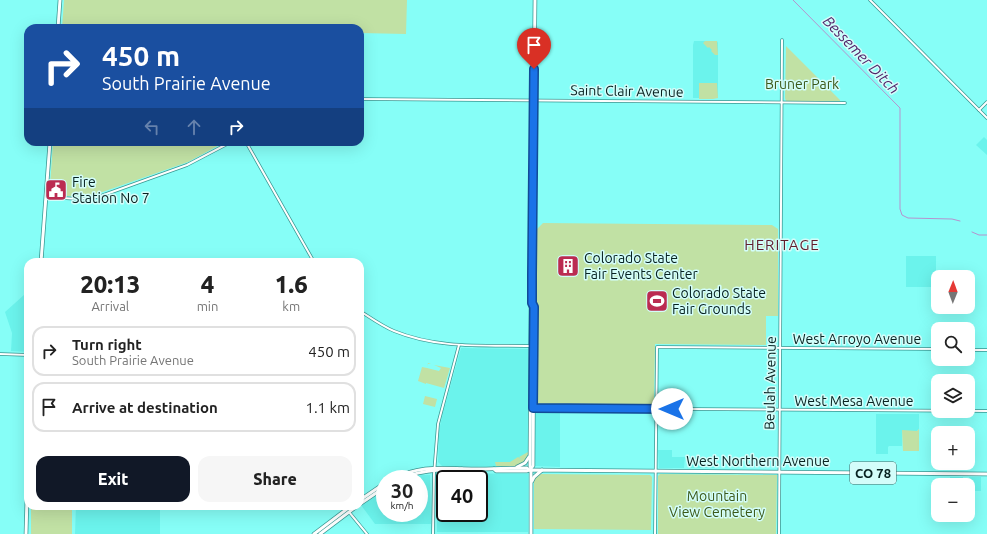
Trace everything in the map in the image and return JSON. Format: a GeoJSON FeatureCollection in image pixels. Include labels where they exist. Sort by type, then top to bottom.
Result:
{"type":"FeatureCollection","features":[{"type":"Feature","properties":{"kind":"main road"},"geometry":{"type":"LineString","coordinates":[[58,24],[60,0]]}},
{"type":"Feature","properties":{"kind":"main road"},"geometry":{"type":"LineString","coordinates":[[531,534],[530,455],[534,307],[532,303],[535,0]]}},
{"type":"Feature","properties":{"kind":"main road"},"geometry":{"type":"LineString","coordinates":[[41,258],[50,146]]}},
{"type":"Feature","properties":{"kind":"main road"},"geometry":{"type":"LineString","coordinates":[[530,469],[533,466],[531,408]]}},
{"type":"Feature","properties":{"kind":"main road"},"geometry":{"type":"LineString","coordinates":[[515,468],[525,463],[530,455]]}},
{"type":"Feature","properties":{"kind":"main road","name":"West Northern Avenue"},"geometry":{"type":"LineString","coordinates":[[414,470],[456,468],[528,468],[542,470],[656,472],[987,474]]}},
{"type":"Feature","properties":{"kind":"main road","name":"West Northern Avenue"},"geometry":{"type":"LineString","coordinates":[[428,470],[435,469]]}},
{"type":"Feature","properties":{"kind":"main road","name":"West Northern Avenue"},"geometry":{"type":"LineString","coordinates":[[494,469],[496,471],[527,471],[530,469]]}},
{"type":"Feature","properties":{"kind":"main road"},"geometry":{"type":"LineString","coordinates":[[531,482],[542,470]]}},
{"type":"Feature","properties":{"kind":"main road"},"geometry":{"type":"LineString","coordinates":[[364,497],[376,489]]}},
{"type":"Feature","properties":{"kind":"main road"},"geometry":{"type":"LineString","coordinates":[[364,501],[376,493]]}},
{"type":"Feature","properties":{"kind":"main road"},"geometry":{"type":"LineString","coordinates":[[26,534],[27,510]]}},
{"type":"Feature","properties":{"kind":"main road"},"geometry":{"type":"LineString","coordinates":[[314,534],[348,510]]}},
{"type":"Feature","properties":{"kind":"main road"},"geometry":{"type":"LineString","coordinates":[[320,534],[348,510]]}},
{"type":"Feature","properties":{"kind":"street"},"geometry":{"type":"LineString","coordinates":[[870,0],[987,118]]}},
{"type":"Feature","properties":{"kind":"street","name":"Beulah Avenue"},"geometry":{"type":"LineString","coordinates":[[779,534],[782,40]]}},
{"type":"Feature","properties":{"kind":"street","name":"Saint Clair Avenue"},"geometry":{"type":"LineString","coordinates":[[364,99],[845,103]]}},
{"type":"Feature","properties":{"kind":"street"},"geometry":{"type":"LineString","coordinates":[[979,110],[987,102]]}},
{"type":"Feature","properties":{"kind":"street"},"geometry":{"type":"LineString","coordinates":[[46,197],[79,199],[98,197],[187,165],[223,146]]}},
{"type":"Feature","properties":{"kind":"street"},"geometry":{"type":"LineString","coordinates":[[248,146],[312,258]]}},
{"type":"Feature","properties":{"kind":"street"},"geometry":{"type":"LineString","coordinates":[[364,314],[393,331],[434,343],[459,345],[532,346]]}},
{"type":"Feature","properties":{"kind":"street"},"geometry":{"type":"LineString","coordinates":[[433,534],[435,469],[439,418],[459,345]]}},
{"type":"Feature","properties":{"kind":"street","name":"West Arroyo Avenue"},"geometry":{"type":"LineString","coordinates":[[656,409],[656,347],[931,349]]}},
{"type":"Feature","properties":{"kind":"street"},"geometry":{"type":"LineString","coordinates":[[975,350],[987,350]]}},
{"type":"Feature","properties":{"kind":"street"},"geometry":{"type":"LineString","coordinates":[[0,354],[24,356]]}},
{"type":"Feature","properties":{"kind":"street","name":"West Mesa Avenue"},"geometry":{"type":"LineString","coordinates":[[531,408],[987,411]]}},
{"type":"Feature","properties":{"kind":"street"},"geometry":{"type":"LineString","coordinates":[[654,534],[656,409]]}},
{"type":"Feature","properties":{"kind":"street"},"geometry":{"type":"LineString","coordinates":[[348,510],[367,534]]}},
{"type":"Feature","properties":{"kind":"shaded area"},"geometry":{"type":"Polygon","coordinates":[[[694,41],[717,41],[718,43],[718,98],[693,98],[694,41]]]}},
{"type":"Feature","properties":{"kind":"shaded area"},"geometry":{"type":"Polygon","coordinates":[[[984,137],[987,140],[987,155],[976,145],[984,137]]]}},
{"type":"Feature","properties":{"kind":"shaded area"},"geometry":{"type":"Polygon","coordinates":[[[906,256],[936,256],[936,270],[931,270],[931,287],[906,287],[906,256]]]}},
{"type":"Feature","properties":{"kind":"shaded area"},"geometry":{"type":"Polygon","coordinates":[[[24,295],[24,352],[11,351],[12,333],[5,312],[24,295]]]}},
{"type":"Feature","properties":{"kind":"shaded area"},"geometry":{"type":"Polygon","coordinates":[[[461,348],[528,349],[528,452],[524,463],[513,467],[442,466],[438,462],[439,431],[442,416],[461,348]]]}},
{"type":"Feature","properties":{"kind":"shaded area"},"geometry":{"type":"Polygon","coordinates":[[[536,411],[560,412],[560,467],[535,466],[536,411]]]}},
{"type":"Feature","properties":{"kind":"shaded area"},"geometry":{"type":"Polygon","coordinates":[[[876,414],[919,414],[919,429],[917,431],[902,431],[902,446],[889,446],[888,454],[876,454],[876,414]]]}},
{"type":"Feature","properties":{"kind":"shaded area"},"geometry":{"type":"Polygon","coordinates":[[[658,450],[672,450],[672,457],[685,457],[684,468],[659,468],[658,450]]]}},
{"type":"Feature","properties":{"kind":"shaded area"},"geometry":{"type":"Polygon","coordinates":[[[689,457],[716,458],[715,468],[690,468],[689,457]]]}},
{"type":"Feature","properties":{"kind":"shaded area"},"geometry":{"type":"Polygon","coordinates":[[[488,474],[528,474],[528,532],[437,532],[437,522],[488,522],[488,474]]]}},
{"type":"Feature","properties":{"kind":"shaded area"},"geometry":{"type":"Polygon","coordinates":[[[428,475],[430,475],[431,524],[375,524],[364,509],[364,503],[376,495],[376,522],[428,522],[428,475]]]}},
{"type":"Feature","properties":{"kind":"shaded area"},"geometry":{"type":"Polygon","coordinates":[[[950,477],[963,477],[963,478],[950,477]]]}},
{"type":"Feature","properties":{"kind":"shaded area"},"geometry":{"type":"Polygon","coordinates":[[[981,477],[981,491],[975,491],[975,478],[969,478],[981,477]]]}},
{"type":"Feature","properties":{"kind":"shaded area"},"geometry":{"type":"Polygon","coordinates":[[[76,510],[160,510],[160,534],[75,534],[76,510]]]}},
{"type":"Feature","properties":{"kind":"green space"},"geometry":{"type":"Polygon","coordinates":[[[64,0],[407,0],[406,34],[364,33],[364,24],[62,24],[64,0]]]}},
{"type":"Feature","properties":{"kind":"green space"},"geometry":{"type":"Polygon","coordinates":[[[705,41],[717,41],[718,55],[715,55],[709,47],[708,48],[703,43],[705,41]]]}},
{"type":"Feature","properties":{"kind":"green space","name":"Bruner Park"},"geometry":{"type":"Polygon","coordinates":[[[786,46],[840,100],[840,101],[786,101],[786,46]]]}},
{"type":"Feature","properties":{"kind":"green space"},"geometry":{"type":"Polygon","coordinates":[[[699,83],[717,83],[718,98],[699,99],[699,83]]]}},
{"type":"Feature","properties":{"kind":"green space"},"geometry":{"type":"Polygon","coordinates":[[[53,146],[218,146],[188,162],[91,196],[66,196],[66,186],[60,185],[60,188],[50,186],[53,146]]]}},
{"type":"Feature","properties":{"kind":"green space","name":"Colorado State Fair Grounds"},"geometry":{"type":"Polygon","coordinates":[[[543,223],[772,225],[778,229],[778,316],[766,316],[766,345],[655,344],[653,407],[557,406],[535,404],[536,230],[543,223]]]}},
{"type":"Feature","properties":{"kind":"green space"},"geometry":{"type":"Polygon","coordinates":[[[434,365],[450,368],[444,388],[418,381],[422,367],[439,371],[441,368],[434,365]]]}},
{"type":"Feature","properties":{"kind":"green space"},"geometry":{"type":"Polygon","coordinates":[[[425,396],[437,399],[435,407],[423,404],[425,396]]]}},
{"type":"Feature","properties":{"kind":"green space"},"geometry":{"type":"Polygon","coordinates":[[[919,429],[919,451],[903,451],[902,430],[917,431],[919,429]]]}},
{"type":"Feature","properties":{"kind":"green space"},"geometry":{"type":"Polygon","coordinates":[[[528,452],[524,462],[515,467],[496,466],[495,462],[510,462],[518,457],[522,460],[519,457],[528,452]]]}},
{"type":"Feature","properties":{"kind":"green space","name":"Mountain View Cemetery"},"geometry":{"type":"Polygon","coordinates":[[[541,474],[650,475],[652,477],[651,530],[534,529],[534,481],[535,478],[541,474]]]}},
{"type":"Feature","properties":{"kind":"green space","name":"Mountain View Cemetery"},"geometry":{"type":"Polygon","coordinates":[[[660,474],[777,475],[776,534],[658,534],[658,476],[660,474]]]}},
{"type":"Feature","properties":{"kind":"green space"},"geometry":{"type":"Polygon","coordinates":[[[31,510],[72,510],[72,534],[31,534],[31,510]]]}},
{"type":"Feature","properties":{"kind":"waterway","name":"Bessemer Ditch"},"geometry":{"type":"LineString","coordinates":[[793,0],[900,108],[900,209],[902,215],[908,218],[952,219],[960,221]]}},
{"type":"Feature","properties":{"kind":"waterway","name":"Bessemer Ditch"},"geometry":{"type":"LineString","coordinates":[[972,232],[979,235],[987,235]]}},
{"type":"Feature","properties":{"kind":"place","name":"Fire Station No 7"},"geometry":{"type":"Point","coordinates":[56,190]}},
{"type":"Feature","properties":{"kind":"place","name":"Colorado State Fair Events Center"},"geometry":{"type":"Point","coordinates":[568,266]}},
{"type":"Feature","properties":{"kind":"place","name":"Colorado State Fair Grounds"},"geometry":{"type":"Point","coordinates":[657,301]}},
{"type":"Feature","properties":{"kind":"district","name":"HERITAGE"},"geometry":{"type":"Point","coordinates":[782,245]}},
{"type":"Feature","properties":{"kind":"route"},"geometry":{"type":"LineString","coordinates":[[534,69],[532,275],[532,303],[534,307],[533,408],[672,409]]}}]}
